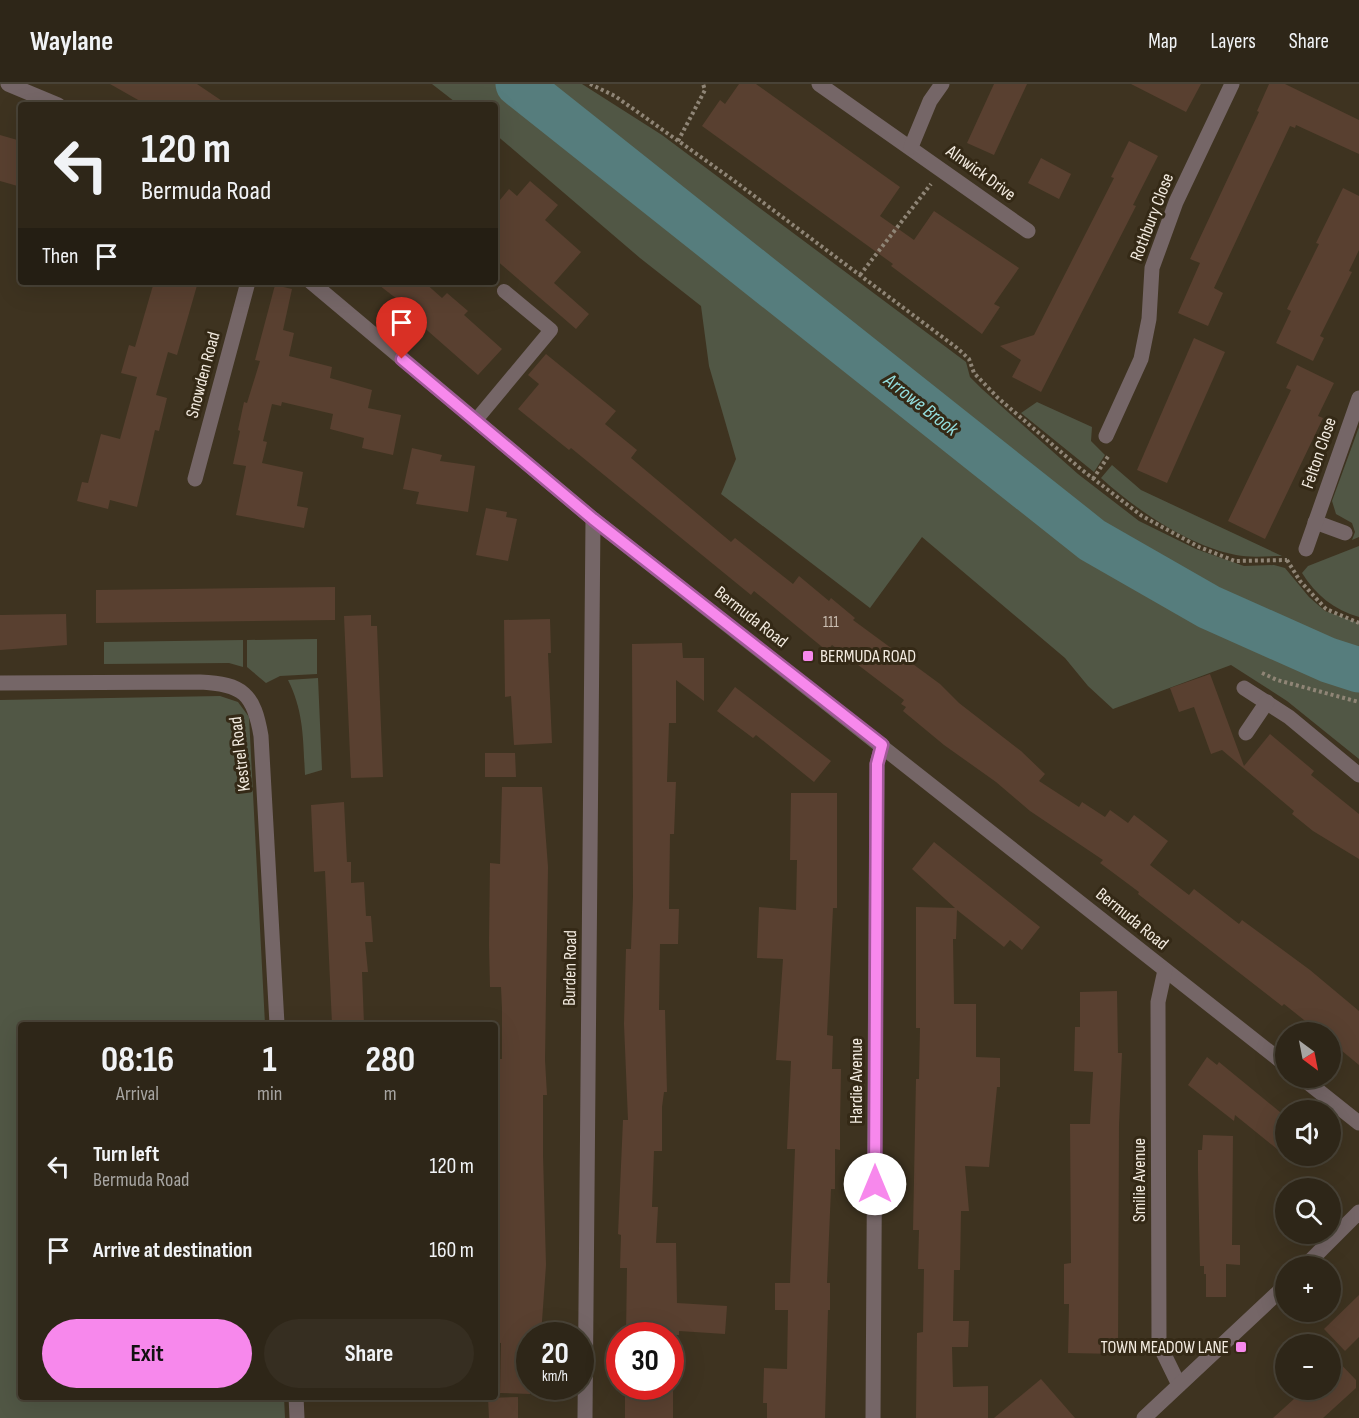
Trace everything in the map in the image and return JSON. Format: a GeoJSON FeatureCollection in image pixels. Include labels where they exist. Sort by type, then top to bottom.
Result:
{"type":"FeatureCollection","features":[{"type":"Feature","properties":{"kind":"street"},"geometry":{"type":"LineString","coordinates":[[8,84],[51,102]]}},
{"type":"Feature","properties":{"kind":"street","name":"Alnwick Drive"},"geometry":{"type":"LineString","coordinates":[[819,84],[943,169],[1028,231]]}},
{"type":"Feature","properties":{"kind":"street"},"geometry":{"type":"LineString","coordinates":[[911,147],[930,101],[942,84]]}},
{"type":"Feature","properties":{"kind":"street","name":"Rothbury Close"},"geometry":{"type":"LineString","coordinates":[[1106,436],[1141,359],[1149,319],[1152,268],[1176,202],[1232,84]]}},
{"type":"Feature","properties":{"kind":"street","name":"Snowden Road"},"geometry":{"type":"LineString","coordinates":[[195,478],[247,285]]}},
{"type":"Feature","properties":{"kind":"street","name":"Bermuda Road"},"geometry":{"type":"LineString","coordinates":[[315,285],[593,519],[1275,1056]]}},
{"type":"Feature","properties":{"kind":"street","name":"Felton Close"},"geometry":{"type":"LineString","coordinates":[[1300,555],[1315,522],[1359,398]]}},
{"type":"Feature","properties":{"kind":"street","name":"Burden Road"},"geometry":{"type":"LineString","coordinates":[[585,1418],[593,519]]}},
{"type":"Feature","properties":{"kind":"street"},"geometry":{"type":"LineString","coordinates":[[1315,522],[1345,533]]}},
{"type":"Feature","properties":{"kind":"street","name":"Kestrel Road"},"geometry":{"type":"LineString","coordinates":[[0,683],[200,681],[227,683],[246,694],[257,710],[261,736],[277,1022]]}},
{"type":"Feature","properties":{"kind":"street"},"geometry":{"type":"LineString","coordinates":[[1244,688],[1267,702],[1359,775]]}},
{"type":"Feature","properties":{"kind":"street"},"geometry":{"type":"LineString","coordinates":[[1246,733],[1267,702]]}},
{"type":"Feature","properties":{"kind":"street","name":"Hardie Avenue"},"geometry":{"type":"LineString","coordinates":[[873,1418],[877,764],[882,745]]}},
{"type":"Feature","properties":{"kind":"street","name":"Smilie Avenue"},"geometry":{"type":"LineString","coordinates":[[1165,970],[1158,1002],[1159,1344],[1179,1385]]}},
{"type":"Feature","properties":{"kind":"street"},"geometry":{"type":"LineString","coordinates":[[1315,1088],[1359,1123]]}},
{"type":"Feature","properties":{"kind":"street"},"geometry":{"type":"LineString","coordinates":[[1315,1256],[1359,1212]]}},
{"type":"Feature","properties":{"kind":"street"},"geometry":{"type":"LineString","coordinates":[[1144,1418],[1275,1295]]}},
{"type":"Feature","properties":{"kind":"street"},"geometry":{"type":"LineString","coordinates":[[296,1400],[297,1418]]}},
{"type":"Feature","properties":{"kind":"lane"},"geometry":{"type":"LineString","coordinates":[[476,420],[551,330],[504,291]]}},
{"type":"Feature","properties":{"kind":"path"},"geometry":{"type":"LineString","coordinates":[[590,84],[615,96],[678,141],[957,348],[969,359],[975,373],[998,398],[1093,479],[1142,516],[1199,547],[1235,561],[1287,560],[1300,555]]}},
{"type":"Feature","properties":{"kind":"path"},"geometry":{"type":"LineString","coordinates":[[678,141],[705,90],[703,84]]}},
{"type":"Feature","properties":{"kind":"path"},"geometry":{"type":"LineString","coordinates":[[860,275],[943,169]]}},
{"type":"Feature","properties":{"kind":"path"},"geometry":{"type":"LineString","coordinates":[[1093,479],[1110,457],[1106,436]]}},
{"type":"Feature","properties":{"kind":"path"},"geometry":{"type":"LineString","coordinates":[[1287,560],[1300,581],[1326,609],[1359,623]]}},
{"type":"Feature","properties":{"kind":"path"},"geometry":{"type":"LineString","coordinates":[[1244,688],[1250,668],[1277,680],[1359,702]]}},
{"type":"Feature","properties":{"kind":"green space"},"geometry":{"type":"Polygon","coordinates":[[[432,84],[582,84],[662,135],[966,362],[970,377],[982,389],[1078,474],[1139,521],[1196,549],[1244,566],[1274,565],[1285,568],[1309,597],[1325,611],[1359,623],[1359,759],[1287,701],[1231,665],[1113,709],[1088,686],[1065,658],[922,537],[870,608],[721,494],[736,459],[709,366],[701,306],[640,258],[498,137],[498,102],[455,102],[432,84]]]}},
{"type":"Feature","properties":{"kind":"green space"},"geometry":{"type":"Polygon","coordinates":[[[1037,402],[1092,427],[1091,441],[1105,455],[1094,472],[1021,413],[1037,402]]]}},
{"type":"Feature","properties":{"kind":"green space"},"geometry":{"type":"Polygon","coordinates":[[[1359,427],[1359,537],[1352,540],[1355,532],[1352,523],[1336,514],[1332,501],[1359,427]]]}},
{"type":"Feature","properties":{"kind":"green space"},"geometry":{"type":"Polygon","coordinates":[[[1112,465],[1141,490],[1282,556],[1236,555],[1182,535],[1131,503],[1101,478],[1112,465]]]}},
{"type":"Feature","properties":{"kind":"green space"},"geometry":{"type":"Polygon","coordinates":[[[1359,546],[1359,617],[1326,601],[1302,573],[1308,566],[1359,546]]]}},
{"type":"Feature","properties":{"kind":"green space"},"geometry":{"type":"Polygon","coordinates":[[[317,639],[317,674],[280,676],[266,683],[247,667],[247,640],[317,639]]]}},
{"type":"Feature","properties":{"kind":"green space"},"geometry":{"type":"Polygon","coordinates":[[[243,640],[243,667],[229,663],[104,664],[104,642],[243,640]]]}},
{"type":"Feature","properties":{"kind":"green space"},"geometry":{"type":"Polygon","coordinates":[[[318,678],[322,770],[305,775],[300,715],[288,680],[318,678]]]}},
{"type":"Feature","properties":{"kind":"green space"},"geometry":{"type":"Polygon","coordinates":[[[220,696],[238,702],[249,717],[265,1022],[18,1022],[18,1400],[284,1400],[285,1418],[0,1418],[0,700],[220,696]]]}},
{"type":"Feature","properties":{"kind":"building"},"geometry":{"type":"Polygon","coordinates":[[[110,84],[197,84],[224,102],[142,102],[110,84]]]}},
{"type":"Feature","properties":{"kind":"building"},"geometry":{"type":"Polygon","coordinates":[[[739,84],[756,84],[900,187],[880,216],[914,240],[934,211],[1019,268],[994,304],[1000,307],[982,334],[891,266],[893,264],[702,126],[720,100],[725,104],[739,84]]]}},
{"type":"Feature","properties":{"kind":"building"},"geometry":{"type":"Polygon","coordinates":[[[994,84],[1027,84],[994,155],[967,143],[994,84]]]}},
{"type":"Feature","properties":{"kind":"building"},"geometry":{"type":"Polygon","coordinates":[[[1131,84],[1201,84],[1186,112],[1131,84]]]}},
{"type":"Feature","properties":{"kind":"building"},"geometry":{"type":"Polygon","coordinates":[[[1269,84],[1285,84],[1359,120],[1359,154],[1296,125],[1295,128],[1290,126],[1214,288],[1223,293],[1208,326],[1178,313],[1200,263],[1190,259],[1259,112],[1257,111],[1269,84]]]}},
{"type":"Feature","properties":{"kind":"building"},"geometry":{"type":"Polygon","coordinates":[[[0,135],[18,140],[18,186],[0,181],[0,135]]]}},
{"type":"Feature","properties":{"kind":"building"},"geometry":{"type":"Polygon","coordinates":[[[1129,141],[1158,156],[1133,205],[1136,206],[1041,392],[1012,377],[1021,360],[1000,346],[1034,335],[1114,178],[1111,177],[1129,141]]]}},
{"type":"Feature","properties":{"kind":"building"},"geometry":{"type":"Polygon","coordinates":[[[1041,158],[1071,174],[1059,199],[1028,183],[1041,158]]]}},
{"type":"Feature","properties":{"kind":"building"},"geometry":{"type":"Polygon","coordinates":[[[530,181],[558,205],[545,220],[581,252],[554,283],[589,314],[576,329],[498,262],[498,202],[509,189],[517,196],[530,181]]]}},
{"type":"Feature","properties":{"kind":"building"},"geometry":{"type":"Polygon","coordinates":[[[1343,188],[1359,196],[1359,250],[1349,271],[1352,272],[1320,336],[1324,338],[1313,361],[1276,343],[1291,311],[1287,309],[1343,188]]]}},
{"type":"Feature","properties":{"kind":"building"},"geometry":{"type":"Polygon","coordinates":[[[153,285],[197,285],[177,355],[168,352],[156,395],[167,398],[159,431],[155,430],[137,507],[110,500],[108,509],[77,501],[82,482],[88,483],[101,434],[120,439],[137,377],[121,373],[129,345],[135,347],[153,285]]]}},
{"type":"Feature","properties":{"kind":"building"},"geometry":{"type":"Polygon","coordinates":[[[275,285],[292,289],[283,330],[294,333],[289,356],[332,367],[330,378],[372,390],[368,408],[401,415],[393,455],[362,448],[364,438],[330,429],[333,414],[282,402],[281,406],[272,404],[263,441],[267,442],[262,463],[303,472],[297,506],[308,508],[304,528],[236,515],[246,466],[233,464],[240,431],[238,430],[244,402],[247,403],[260,361],[255,360],[275,285]]]}},
{"type":"Feature","properties":{"kind":"building"},"geometry":{"type":"Polygon","coordinates":[[[379,285],[427,285],[442,298],[447,293],[468,311],[464,315],[502,349],[478,375],[412,317],[415,313],[379,285]]]}},
{"type":"Feature","properties":{"kind":"building"},"geometry":{"type":"Polygon","coordinates":[[[1194,338],[1225,352],[1167,483],[1137,470],[1194,338]]]}},
{"type":"Feature","properties":{"kind":"building"},"geometry":{"type":"Polygon","coordinates":[[[546,354],[616,411],[605,424],[637,450],[631,458],[731,542],[735,538],[793,584],[799,576],[829,601],[831,598],[855,618],[853,620],[940,684],[959,703],[1021,751],[1045,774],[1039,781],[1079,807],[1082,802],[1105,817],[1110,810],[1128,823],[1134,815],[1168,841],[1150,865],[1189,895],[1194,889],[1239,924],[1242,920],[1310,970],[1359,1011],[1359,1065],[1341,1050],[1341,1022],[1306,1022],[1284,1004],[1282,1006],[1100,863],[1103,860],[1030,811],[996,782],[944,745],[903,711],[906,707],[901,704],[904,700],[832,645],[827,651],[754,591],[751,595],[571,448],[569,450],[518,409],[539,384],[528,375],[546,354]]]}},
{"type":"Feature","properties":{"kind":"building"},"geometry":{"type":"Polygon","coordinates":[[[1297,365],[1334,383],[1318,416],[1323,418],[1265,539],[1228,521],[1291,390],[1286,388],[1297,365]]]}},
{"type":"Feature","properties":{"kind":"building"},"geometry":{"type":"Polygon","coordinates":[[[412,448],[442,455],[440,461],[475,466],[468,512],[416,504],[419,492],[403,489],[412,448]]]}},
{"type":"Feature","properties":{"kind":"building"},"geometry":{"type":"Polygon","coordinates":[[[486,508],[507,512],[506,517],[517,519],[508,561],[476,555],[486,508]]]}},
{"type":"Feature","properties":{"kind":"building"},"geometry":{"type":"Polygon","coordinates":[[[335,587],[335,620],[96,623],[96,590],[335,587]]]}},
{"type":"Feature","properties":{"kind":"building"},"geometry":{"type":"Polygon","coordinates":[[[66,614],[67,645],[0,650],[0,615],[66,614]]]}},
{"type":"Feature","properties":{"kind":"building"},"geometry":{"type":"Polygon","coordinates":[[[371,615],[371,626],[377,626],[383,777],[351,778],[344,616],[371,615]]]}},
{"type":"Feature","properties":{"kind":"building"},"geometry":{"type":"Polygon","coordinates":[[[550,619],[551,653],[548,653],[552,743],[514,745],[511,696],[505,697],[504,620],[550,619]]]}},
{"type":"Feature","properties":{"kind":"building"},"geometry":{"type":"Polygon","coordinates":[[[682,643],[683,658],[704,658],[704,701],[676,680],[676,723],[669,723],[667,782],[676,782],[674,834],[670,834],[669,909],[679,909],[678,944],[660,944],[659,1010],[665,1010],[667,1092],[664,1092],[662,1107],[662,1151],[654,1151],[652,1207],[658,1207],[656,1243],[676,1243],[677,1303],[727,1306],[725,1334],[684,1331],[684,1322],[626,1322],[627,1268],[620,1268],[621,1235],[618,1234],[623,1120],[628,1120],[624,1024],[626,949],[631,949],[633,897],[632,644],[682,643]]]}},
{"type":"Feature","properties":{"kind":"building"},"geometry":{"type":"Polygon","coordinates":[[[1210,674],[1244,766],[1270,734],[1314,771],[1311,775],[1359,814],[1359,859],[1313,831],[1292,814],[1294,811],[1222,750],[1211,754],[1194,707],[1179,712],[1170,688],[1210,674]]]}},
{"type":"Feature","properties":{"kind":"building"},"geometry":{"type":"Polygon","coordinates":[[[735,687],[831,761],[814,782],[756,735],[753,738],[717,711],[735,687]]]}},
{"type":"Feature","properties":{"kind":"building"},"geometry":{"type":"Polygon","coordinates":[[[485,753],[515,753],[516,777],[485,777],[485,753]]]}},
{"type":"Feature","properties":{"kind":"building"},"geometry":{"type":"Polygon","coordinates":[[[502,787],[542,787],[548,867],[545,1060],[547,1095],[543,1095],[546,1265],[542,1322],[516,1322],[516,1394],[500,1393],[498,1059],[502,1059],[502,1009],[501,987],[490,987],[490,863],[500,864],[502,787]]]}},
{"type":"Feature","properties":{"kind":"building"},"geometry":{"type":"Polygon","coordinates":[[[791,793],[837,793],[837,908],[833,908],[827,1035],[833,1036],[832,1069],[841,1069],[840,1150],[835,1149],[835,1189],[831,1189],[827,1283],[830,1283],[830,1310],[828,1310],[825,1418],[767,1418],[767,1403],[763,1403],[764,1368],[787,1369],[788,1310],[775,1310],[775,1283],[790,1283],[795,1149],[787,1149],[791,1061],[776,1060],[783,959],[757,958],[759,907],[796,910],[797,860],[790,860],[791,793]]]}},
{"type":"Feature","properties":{"kind":"building"},"geometry":{"type":"Polygon","coordinates":[[[344,802],[347,862],[351,862],[351,883],[364,882],[366,916],[371,916],[373,942],[365,942],[368,972],[362,972],[364,1022],[332,1022],[325,871],[314,872],[311,805],[344,802]]]}},
{"type":"Feature","properties":{"kind":"building"},"geometry":{"type":"Polygon","coordinates":[[[934,842],[1040,927],[1022,950],[1010,940],[1004,947],[957,910],[956,939],[953,939],[954,1004],[976,1004],[976,1057],[1000,1058],[1000,1087],[997,1087],[989,1167],[965,1166],[969,1211],[961,1211],[960,1270],[954,1270],[953,1321],[969,1321],[968,1347],[952,1347],[953,1387],[988,1386],[988,1418],[916,1418],[917,1333],[923,1332],[924,1269],[918,1269],[919,1230],[913,1230],[916,1079],[919,1079],[920,1028],[916,1028],[916,907],[955,908],[912,869],[934,842]]]}},
{"type":"Feature","properties":{"kind":"building"},"geometry":{"type":"Polygon","coordinates":[[[1117,991],[1118,1053],[1122,1053],[1119,1125],[1118,1354],[1068,1353],[1069,1304],[1064,1304],[1064,1264],[1071,1263],[1070,1124],[1090,1124],[1093,1072],[1074,1071],[1075,1027],[1080,1027],[1080,992],[1117,991]]]}},
{"type":"Feature","properties":{"kind":"building"},"geometry":{"type":"Polygon","coordinates":[[[1207,1057],[1217,1065],[1219,1062],[1275,1108],[1275,1147],[1235,1115],[1234,1121],[1188,1085],[1207,1057]]]}},
{"type":"Feature","properties":{"kind":"building"},"geometry":{"type":"Polygon","coordinates":[[[1203,1135],[1233,1136],[1232,1245],[1240,1245],[1240,1265],[1226,1264],[1226,1297],[1206,1297],[1206,1274],[1204,1274],[1204,1266],[1200,1266],[1198,1150],[1202,1150],[1203,1135]]]}},
{"type":"Feature","properties":{"kind":"building"},"geometry":{"type":"Polygon","coordinates":[[[1359,1295],[1359,1337],[1345,1351],[1341,1347],[1341,1334],[1329,1334],[1324,1329],[1331,1322],[1341,1322],[1341,1312],[1359,1295]]]}},
{"type":"Feature","properties":{"kind":"building"},"geometry":{"type":"Polygon","coordinates":[[[1341,1364],[1356,1380],[1356,1388],[1323,1418],[1273,1418],[1293,1400],[1341,1400],[1341,1364]]]}},
{"type":"Feature","properties":{"kind":"building"},"geometry":{"type":"Polygon","coordinates":[[[1041,1379],[1075,1418],[994,1418],[1041,1379]]]}},
{"type":"Feature","properties":{"kind":"building"},"geometry":{"type":"Polygon","coordinates":[[[516,1397],[518,1418],[489,1418],[488,1400],[498,1400],[498,1398],[516,1397]]]}},
{"type":"Feature","properties":{"kind":"building"},"geometry":{"type":"Polygon","coordinates":[[[625,1400],[673,1400],[673,1418],[625,1418],[625,1400]]]}},
{"type":"Feature","properties":{"kind":"waterway","name":"Arrowe Brook"},"geometry":{"type":"LineString","coordinates":[[518,84],[1092,540],[1209,607],[1328,660],[1359,670]]}},
{"type":"Feature","properties":{"kind":"place","name":"BERMUDA ROAD"},"geometry":{"type":"Point","coordinates":[808,656]}},
{"type":"Feature","properties":{"kind":"place","name":"TOWN MEADOW LANE"},"geometry":{"type":"Point","coordinates":[1241,1347]}},
{"type":"Feature","properties":{"kind":"route"},"geometry":{"type":"LineString","coordinates":[[402,359],[593,519],[882,745],[877,764],[875,1184]]}}]}
